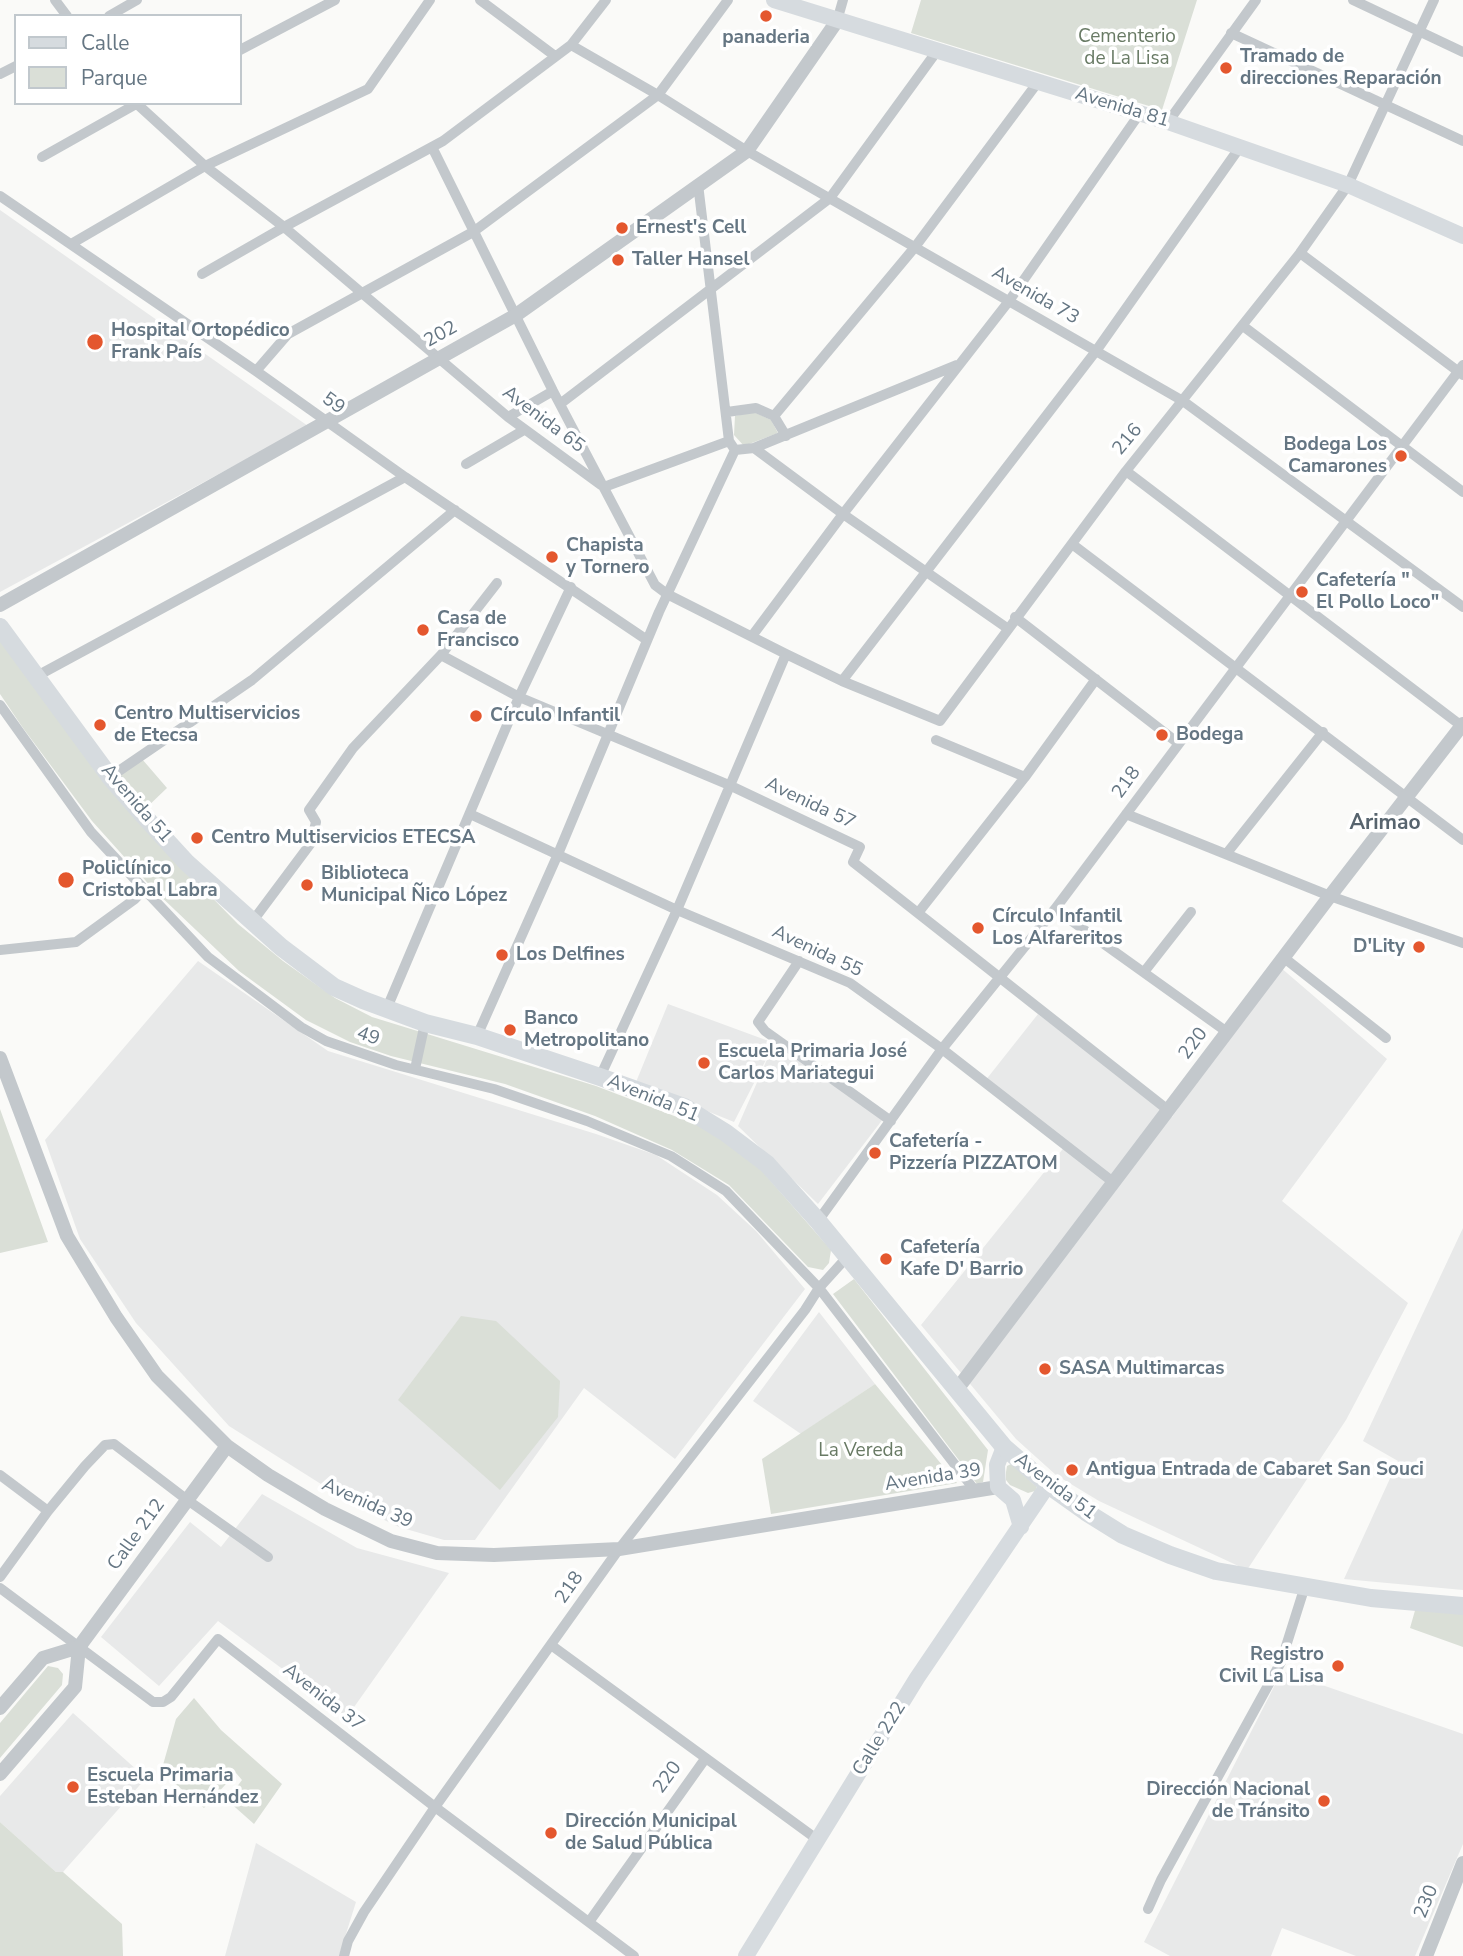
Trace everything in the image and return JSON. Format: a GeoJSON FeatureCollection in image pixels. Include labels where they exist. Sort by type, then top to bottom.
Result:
{"type":"FeatureCollection","features":[{"type":"Feature","properties":{"kind":"main road","name":"Avenida 81"},"geometry":{"type":"LineString","coordinates":[[774,0],[1168,122],[1348,185],[1463,236]]}},
{"type":"Feature","properties":{"kind":"main road","name":"Avenida 51"},"geometry":{"type":"LineString","coordinates":[[0,627],[110,777],[187,863],[252,922],[334,987],[425,1023],[477,1037],[684,1107],[726,1132],[767,1164],[848,1256],[1044,1492],[1123,1535],[1216,1571],[1371,1598],[1463,1606]]}},
{"type":"Feature","properties":{"kind":"main road"},"geometry":{"type":"LineString","coordinates":[[1004,1447],[997,1465],[998,1487],[1013,1500],[1023,1502],[1044,1492]]}},
{"type":"Feature","properties":{"kind":"main road","name":"Calle 222"},"geometry":{"type":"LineString","coordinates":[[747,1956],[917,1678],[1044,1492]]}},
{"type":"Feature","properties":{"kind":"main road"},"geometry":{"type":"LineString","coordinates":[[1013,1500],[1021,1527]]}},
{"type":"Feature","properties":{"kind":"street"},"geometry":{"type":"LineString","coordinates":[[112,14],[136,0]]}},
{"type":"Feature","properties":{"kind":"street"},"geometry":{"type":"LineString","coordinates":[[242,49],[335,0]]}},
{"type":"Feature","properties":{"kind":"street"},"geometry":{"type":"LineString","coordinates":[[71,244],[205,166],[368,89],[430,0]]}},
{"type":"Feature","properties":{"kind":"street"},"geometry":{"type":"LineString","coordinates":[[480,0],[555,56]]}},
{"type":"Feature","properties":{"kind":"street"},"geometry":{"type":"LineString","coordinates":[[202,274],[432,147],[571,45],[606,0]]}},
{"type":"Feature","properties":{"kind":"street"},"geometry":{"type":"LineString","coordinates":[[256,370],[288,334],[473,232],[658,95],[728,0]]}},
{"type":"Feature","properties":{"kind":"street"},"geometry":{"type":"LineString","coordinates":[[837,21],[843,0]]}},
{"type":"Feature","properties":{"kind":"street"},"geometry":{"type":"LineString","coordinates":[[1168,122],[1255,0]]}},
{"type":"Feature","properties":{"kind":"street"},"geometry":{"type":"LineString","coordinates":[[1353,0],[1463,52]]}},
{"type":"Feature","properties":{"kind":"street","name":"216"},"geometry":{"type":"LineString","coordinates":[[940,720],[1126,471],[1300,253],[1348,185],[1434,0]]}},
{"type":"Feature","properties":{"kind":"street","name":"202"},"geometry":{"type":"LineString","coordinates":[[0,605],[516,315],[747,151],[837,21]]}},
{"type":"Feature","properties":{"kind":"street"},"geometry":{"type":"LineString","coordinates":[[1231,33],[1463,141]]}},
{"type":"Feature","properties":{"kind":"street","name":"Avenida 73"},"geometry":{"type":"LineString","coordinates":[[571,45],[747,151],[1183,401],[1463,607]]}},
{"type":"Feature","properties":{"kind":"street"},"geometry":{"type":"LineString","coordinates":[[561,404],[830,198],[937,51]]}},
{"type":"Feature","properties":{"kind":"street"},"geometry":{"type":"LineString","coordinates":[[774,416],[915,247],[1038,82]]}},
{"type":"Feature","properties":{"kind":"street"},"geometry":{"type":"LineString","coordinates":[[42,158],[134,105]]}},
{"type":"Feature","properties":{"kind":"street","name":"Avenida 65"},"geometry":{"type":"LineString","coordinates":[[139,105],[205,166],[364,293],[508,417],[604,487],[654,585],[667,594],[842,681],[940,720]]}},
{"type":"Feature","properties":{"kind":"street"},"geometry":{"type":"LineString","coordinates":[[752,636],[842,514],[1009,301],[1140,113]]}},
{"type":"Feature","properties":{"kind":"street"},"geometry":{"type":"LineString","coordinates":[[432,147],[553,391],[604,487],[732,446],[754,449],[842,514],[1007,628]]}},
{"type":"Feature","properties":{"kind":"street"},"geometry":{"type":"LineString","coordinates":[[842,681],[1096,351],[1240,147]]}},
{"type":"Feature","properties":{"kind":"street"},"geometry":{"type":"LineString","coordinates":[[477,1037],[732,446],[698,184]]}},
{"type":"Feature","properties":{"kind":"street","name":"59"},"geometry":{"type":"LineString","coordinates":[[0,196],[256,370],[405,477],[647,640]]}},
{"type":"Feature","properties":{"kind":"street"},"geometry":{"type":"LineString","coordinates":[[1300,253],[1461,370]]}},
{"type":"Feature","properties":{"kind":"street"},"geometry":{"type":"LineString","coordinates":[[1243,326],[1463,492]]}},
{"type":"Feature","properties":{"kind":"street"},"geometry":{"type":"LineString","coordinates":[[754,449],[958,365]]}},
{"type":"Feature","properties":{"kind":"street","name":"218"},"geometry":{"type":"LineString","coordinates":[[818,1221],[942,1049],[1055,909],[1461,370]]}},
{"type":"Feature","properties":{"kind":"street"},"geometry":{"type":"LineString","coordinates":[[508,417],[553,391]]}},
{"type":"Feature","properties":{"kind":"street"},"geometry":{"type":"LineString","coordinates":[[727,412],[755,408],[774,416],[786,436]]}},
{"type":"Feature","properties":{"kind":"street"},"geometry":{"type":"LineString","coordinates":[[466,464],[524,430]]}},
{"type":"Feature","properties":{"kind":"street"},"geometry":{"type":"LineString","coordinates":[[1126,471],[1462,725]]}},
{"type":"Feature","properties":{"kind":"street"},"geometry":{"type":"LineString","coordinates":[[37,676],[405,477]]}},
{"type":"Feature","properties":{"kind":"street"},"geometry":{"type":"LineString","coordinates":[[110,777],[253,680],[455,510]]}},
{"type":"Feature","properties":{"kind":"street"},"geometry":{"type":"LineString","coordinates":[[1072,544],[1237,666],[1463,840]]}},
{"type":"Feature","properties":{"kind":"street"},"geometry":{"type":"LineString","coordinates":[[252,922],[311,843],[316,822],[309,810],[353,748],[442,655],[497,583]]}},
{"type":"Feature","properties":{"kind":"street"},"geometry":{"type":"LineString","coordinates":[[387,1008],[519,696],[571,587]]}},
{"type":"Feature","properties":{"kind":"street"},"geometry":{"type":"LineString","coordinates":[[1015,617],[1178,743]]}},
{"type":"Feature","properties":{"kind":"street"},"geometry":{"type":"LineString","coordinates":[[600,1077],[677,909],[786,654]]}},
{"type":"Feature","properties":{"kind":"street","name":"Avenida 57"},"geometry":{"type":"LineString","coordinates":[[442,655],[519,696],[729,785],[860,847],[853,862],[1168,1110]]}},
{"type":"Feature","properties":{"kind":"street"},"geometry":{"type":"LineString","coordinates":[[918,913],[1025,777],[1096,679]]}},
{"type":"Feature","properties":{"kind":"street","name":"49"},"geometry":{"type":"LineString","coordinates":[[0,705],[91,832],[144,890],[208,957],[301,1027],[326,1041],[396,1065],[494,1088],[587,1121],[671,1156],[726,1191],[819,1288],[975,1492]]}},
{"type":"Feature","properties":{"kind":"street","name":"220"},"geometry":{"type":"LineString","coordinates":[[958,1388],[1283,957],[1462,725]]}},
{"type":"Feature","properties":{"kind":"street"},"geometry":{"type":"LineString","coordinates":[[1227,853],[1323,732]]}},
{"type":"Feature","properties":{"kind":"street"},"geometry":{"type":"LineString","coordinates":[[936,740],[1025,777]]}},
{"type":"Feature","properties":{"kind":"street","name":"Avenida 55"},"geometry":{"type":"LineString","coordinates":[[470,814],[677,909],[850,983],[942,1049],[1114,1182]]}},
{"type":"Feature","properties":{"kind":"street"},"geometry":{"type":"LineString","coordinates":[[1126,814],[1330,896],[1463,943]]}},
{"type":"Feature","properties":{"kind":"street"},"geometry":{"type":"LineString","coordinates":[[0,950],[76,942],[144,890]]}},
{"type":"Feature","properties":{"kind":"street"},"geometry":{"type":"LineString","coordinates":[[1055,909],[1227,1031]]}},
{"type":"Feature","properties":{"kind":"street"},"geometry":{"type":"LineString","coordinates":[[1144,972],[1191,912]]}},
{"type":"Feature","properties":{"kind":"street"},"geometry":{"type":"LineString","coordinates":[[1283,957],[1386,1038]]}},
{"type":"Feature","properties":{"kind":"street"},"geometry":{"type":"LineString","coordinates":[[799,961],[758,1022],[765,1031],[891,1121]]}},
{"type":"Feature","properties":{"kind":"street"},"geometry":{"type":"LineString","coordinates":[[415,1069],[425,1023]]}},
{"type":"Feature","properties":{"kind":"street","name":"Avenida 39"},"geometry":{"type":"LineString","coordinates":[[0,1058],[6,1093],[67,1236],[109,1305],[163,1384],[227,1446],[268,1475],[326,1509],[391,1541],[437,1553],[495,1555],[619,1549],[998,1487]]}},
{"type":"Feature","properties":{"kind":"street","name":"218"},"geometry":{"type":"LineString","coordinates":[[344,1956],[348,1941],[364,1912],[435,1807],[619,1549],[806,1310],[819,1288],[848,1256]]}},
{"type":"Feature","properties":{"kind":"street"},"geometry":{"type":"LineString","coordinates":[[0,1577],[85,1466],[106,1445],[114,1444],[186,1499],[268,1556]]}},
{"type":"Feature","properties":{"kind":"street","name":"Calle 212"},"geometry":{"type":"LineString","coordinates":[[79,1647],[227,1446]]}},
{"type":"Feature","properties":{"kind":"street"},"geometry":{"type":"LineString","coordinates":[[0,1475],[48,1511]]}},
{"type":"Feature","properties":{"kind":"street"},"geometry":{"type":"LineString","coordinates":[[1148,1909],[1161,1880],[1281,1662],[1305,1586]]}},
{"type":"Feature","properties":{"kind":"street","name":"Avenida 37"},"geometry":{"type":"LineString","coordinates":[[0,1588],[153,1702],[163,1702],[171,1697],[218,1639],[435,1807],[634,1956]]}},
{"type":"Feature","properties":{"kind":"street"},"geometry":{"type":"LineString","coordinates":[[551,1645],[818,1840]]}},
{"type":"Feature","properties":{"kind":"street"},"geometry":{"type":"LineString","coordinates":[[0,1708],[43,1658],[79,1647],[75,1687],[0,1774]]}},
{"type":"Feature","properties":{"kind":"street","name":"220"},"geometry":{"type":"LineString","coordinates":[[589,1922],[705,1759]]}},
{"type":"Feature","properties":{"kind":"street","name":"230"},"geometry":{"type":"LineString","coordinates":[[1426,1956],[1463,1863]]}},
{"type":"Feature","properties":{"kind":"shaded area","name":"Hospital Ortopédico Frank País"},"geometry":{"type":"Polygon","coordinates":[[[0,210],[308,426],[0,592],[0,210]]]}},
{"type":"Feature","properties":{"kind":"shaded area"},"geometry":{"type":"Polygon","coordinates":[[[198,961],[328,1051],[656,1155],[717,1195],[756,1231],[805,1289],[675,1459],[584,1388],[475,1540],[444,1540],[399,1527],[359,1508],[229,1426],[136,1323],[80,1239],[45,1140],[198,961]]]}},
{"type":"Feature","properties":{"kind":"shaded area"},"geometry":{"type":"Polygon","coordinates":[[[1280,967],[1387,1059],[1282,1201],[1408,1303],[1346,1420],[1247,1570],[1099,1501],[1056,1475],[1016,1439],[921,1325],[1066,1145],[985,1081],[1038,1014],[1172,1117],[1280,967]]]}},
{"type":"Feature","properties":{"kind":"shaded area"},"geometry":{"type":"Polygon","coordinates":[[[668,1004],[774,1043],[883,1119],[818,1204],[738,1126],[772,1048],[734,1122],[636,1082],[668,1004]]]}},
{"type":"Feature","properties":{"kind":"shaded area"},"geometry":{"type":"Polygon","coordinates":[[[1463,1228],[1463,1590],[1344,1579],[1398,1461],[1363,1441],[1463,1228]]]}},
{"type":"Feature","properties":{"kind":"shaded area"},"geometry":{"type":"Polygon","coordinates":[[[819,1312],[875,1384],[801,1434],[753,1401],[819,1312]]]}},
{"type":"Feature","properties":{"kind":"shaded area"},"geometry":{"type":"Polygon","coordinates":[[[262,1494],[357,1548],[449,1573],[347,1717],[218,1621],[159,1686],[101,1637],[190,1522],[221,1547],[262,1494]]]}},
{"type":"Feature","properties":{"kind":"shaded area"},"geometry":{"type":"Polygon","coordinates":[[[1282,1671],[1463,1734],[1463,1844],[1415,1956],[1356,1956],[1282,1928],[1271,1956],[1170,1956],[1144,1942],[1282,1671]]]}},
{"type":"Feature","properties":{"kind":"shaded area","name":"Escuela Primaria Esteban Hernández"},"geometry":{"type":"Polygon","coordinates":[[[73,1713],[146,1778],[63,1872],[57,1873],[0,1822],[0,1796],[73,1713]]]}},
{"type":"Feature","properties":{"kind":"shaded area"},"geometry":{"type":"Polygon","coordinates":[[[256,1843],[356,1902],[339,1956],[225,1956],[256,1843]]]}},
{"type":"Feature","properties":{"kind":"green space","name":"Cementerio de La Lisa"},"geometry":{"type":"Polygon","coordinates":[[[921,0],[1197,0],[1162,110],[911,33],[921,0]]]}},
{"type":"Feature","properties":{"kind":"green space"},"geometry":{"type":"Polygon","coordinates":[[[754,412],[771,420],[778,433],[744,446],[734,435],[735,416],[754,412]]]}},
{"type":"Feature","properties":{"kind":"green space"},"geometry":{"type":"Polygon","coordinates":[[[0,636],[183,868],[238,924],[283,961],[335,998],[372,1017],[596,1086],[703,1127],[755,1163],[831,1250],[829,1263],[823,1270],[808,1267],[729,1185],[672,1150],[595,1116],[505,1084],[391,1056],[350,1042],[306,1020],[239,971],[154,890],[92,821],[23,728],[0,694],[0,636]]]}},
{"type":"Feature","properties":{"kind":"green space"},"geometry":{"type":"Polygon","coordinates":[[[142,759],[167,788],[143,811],[118,777],[142,759]]]}},
{"type":"Feature","properties":{"kind":"green space"},"geometry":{"type":"Polygon","coordinates":[[[0,1109],[48,1242],[0,1253],[0,1109]]]}},
{"type":"Feature","properties":{"kind":"green space"},"geometry":{"type":"Polygon","coordinates":[[[854,1279],[988,1450],[983,1482],[977,1484],[833,1294],[854,1279]]]}},
{"type":"Feature","properties":{"kind":"green space"},"geometry":{"type":"Polygon","coordinates":[[[461,1316],[496,1321],[560,1381],[558,1417],[500,1490],[398,1400],[461,1316]]]}},
{"type":"Feature","properties":{"kind":"green space","name":"La Vereda"},"geometry":{"type":"Polygon","coordinates":[[[875,1384],[957,1483],[771,1514],[762,1459],[875,1384]]]}},
{"type":"Feature","properties":{"kind":"green space"},"geometry":{"type":"Polygon","coordinates":[[[1011,1464],[1037,1487],[1035,1491],[1028,1493],[1010,1485],[1006,1480],[1006,1472],[1007,1466],[1011,1464]]]}},
{"type":"Feature","properties":{"kind":"green space"},"geometry":{"type":"Polygon","coordinates":[[[1416,1607],[1463,1613],[1463,1647],[1410,1628],[1416,1607]]]}},
{"type":"Feature","properties":{"kind":"green space"},"geometry":{"type":"Polygon","coordinates":[[[48,1666],[58,1668],[63,1674],[62,1685],[0,1758],[0,1723],[48,1666]]]}},
{"type":"Feature","properties":{"kind":"green space"},"geometry":{"type":"Polygon","coordinates":[[[194,1698],[221,1730],[282,1784],[254,1824],[227,1800],[242,1780],[236,1773],[204,1808],[161,1772],[176,1719],[194,1698]]]}},
{"type":"Feature","properties":{"kind":"green space"},"geometry":{"type":"Polygon","coordinates":[[[0,1822],[56,1872],[63,1872],[122,1924],[123,1956],[0,1956],[0,1822]]]}},
{"type":"Feature","properties":{"kind":"place","name":"panaderia"},"geometry":{"type":"Point","coordinates":[766,16]}},
{"type":"Feature","properties":{"kind":"place","name":"Tramado de direcciones Reparación"},"geometry":{"type":"Point","coordinates":[1226,68]}},
{"type":"Feature","properties":{"kind":"place","name":"Ernest's Cell"},"geometry":{"type":"Point","coordinates":[622,228]}},
{"type":"Feature","properties":{"kind":"place","name":"Taller Hansel"},"geometry":{"type":"Point","coordinates":[618,260]}},
{"type":"Feature","properties":{"kind":"place","name":"Hospital Ortopédico Frank País"},"geometry":{"type":"Point","coordinates":[95,342]}},
{"type":"Feature","properties":{"kind":"place","name":"Bodega Los Camarones"},"geometry":{"type":"Point","coordinates":[1401,456]}},
{"type":"Feature","properties":{"kind":"place","name":"Chapista y Tornero"},"geometry":{"type":"Point","coordinates":[552,557]}},
{"type":"Feature","properties":{"kind":"place","name":"Cafetería \" El Pollo Loco\""},"geometry":{"type":"Point","coordinates":[1302,592]}},
{"type":"Feature","properties":{"kind":"place","name":"Casa de Francisco"},"geometry":{"type":"Point","coordinates":[423,630]}},
{"type":"Feature","properties":{"kind":"place","name":"Círculo Infantil"},"geometry":{"type":"Point","coordinates":[476,716]}},
{"type":"Feature","properties":{"kind":"place","name":"Centro Multiservicios de Etecsa"},"geometry":{"type":"Point","coordinates":[100,725]}},
{"type":"Feature","properties":{"kind":"place","name":"Bodega"},"geometry":{"type":"Point","coordinates":[1162,735]}},
{"type":"Feature","properties":{"kind":"place","name":"Centro Multiservicios ETECSA"},"geometry":{"type":"Point","coordinates":[197,838]}},
{"type":"Feature","properties":{"kind":"place","name":"Policlínico Cristobal Labra"},"geometry":{"type":"Point","coordinates":[66,880]}},
{"type":"Feature","properties":{"kind":"place","name":"Biblioteca Municipal Ñico López"},"geometry":{"type":"Point","coordinates":[307,885]}},
{"type":"Feature","properties":{"kind":"place","name":"Círculo Infantil Los Alfareritos"},"geometry":{"type":"Point","coordinates":[978,928]}},
{"type":"Feature","properties":{"kind":"place","name":"D'Lity"},"geometry":{"type":"Point","coordinates":[1419,947]}},
{"type":"Feature","properties":{"kind":"place","name":"Los Delfines"},"geometry":{"type":"Point","coordinates":[502,955]}},
{"type":"Feature","properties":{"kind":"place","name":"Banco Metropolitano"},"geometry":{"type":"Point","coordinates":[510,1030]}},
{"type":"Feature","properties":{"kind":"place","name":"Escuela Primaria José Carlos Mariategui"},"geometry":{"type":"Point","coordinates":[704,1063]}},
{"type":"Feature","properties":{"kind":"place","name":"Cafetería - Pizzería PIZZATOM"},"geometry":{"type":"Point","coordinates":[875,1153]}},
{"type":"Feature","properties":{"kind":"place","name":"Cafetería Kafe D' Barrio"},"geometry":{"type":"Point","coordinates":[886,1259]}},
{"type":"Feature","properties":{"kind":"place","name":"SASA Multimarcas"},"geometry":{"type":"Point","coordinates":[1045,1369]}},
{"type":"Feature","properties":{"kind":"place","name":"Antigua Entrada de Cabaret San Souci"},"geometry":{"type":"Point","coordinates":[1072,1470]}},
{"type":"Feature","properties":{"kind":"place","name":"Registro Civil La Lisa"},"geometry":{"type":"Point","coordinates":[1338,1666]}},
{"type":"Feature","properties":{"kind":"place","name":"Escuela Primaria Esteban Hernández"},"geometry":{"type":"Point","coordinates":[73,1787]}},
{"type":"Feature","properties":{"kind":"place","name":"Dirección Nacional de Tránsito"},"geometry":{"type":"Point","coordinates":[1324,1801]}},
{"type":"Feature","properties":{"kind":"place","name":"Dirección Municipal de Salud Pública"},"geometry":{"type":"Point","coordinates":[551,1833]}},
{"type":"Feature","properties":{"kind":"district","name":"Arimao"},"geometry":{"type":"Point","coordinates":[1385,824]}}]}
